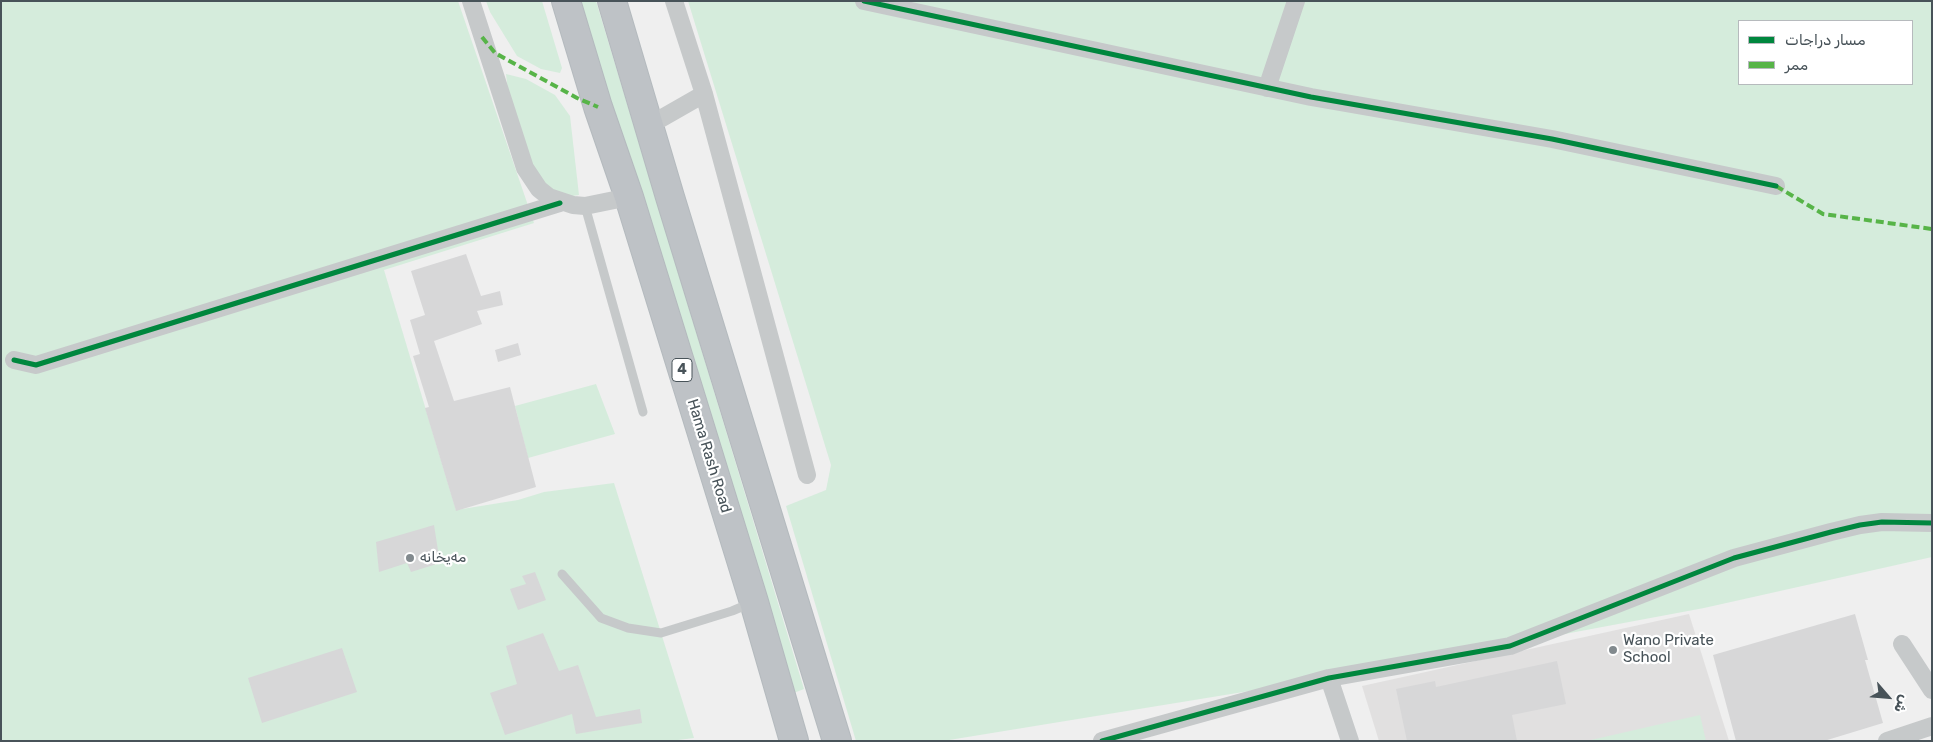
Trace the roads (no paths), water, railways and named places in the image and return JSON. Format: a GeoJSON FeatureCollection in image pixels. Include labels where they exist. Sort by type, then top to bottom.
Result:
{"type":"FeatureCollection","features":[{"type":"Feature","properties":{"kind":"highway","name":"Hama Rash Road"},"geometry":{"type":"LineString","coordinates":[[566,1],[598,107],[629,197],[754,602],[794,741]]}},
{"type":"Feature","properties":{"kind":"highway"},"geometry":{"type":"LineString","coordinates":[[612,1],[648,126],[837,741]]}},
{"type":"Feature","properties":{"kind":"street"},"geometry":{"type":"LineString","coordinates":[[470,1],[525,168],[539,190],[560,202],[585,206],[629,197]]}},
{"type":"Feature","properties":{"kind":"street"},"geometry":{"type":"LineString","coordinates":[[674,1],[704,94],[807,475]]}},
{"type":"Feature","properties":{"kind":"street"},"geometry":{"type":"LineString","coordinates":[[864,1],[1311,98],[1552,139],[1776,186]]}},
{"type":"Feature","properties":{"kind":"street"},"geometry":{"type":"LineString","coordinates":[[1267,88],[1296,1]]}},
{"type":"Feature","properties":{"kind":"street"},"geometry":{"type":"LineString","coordinates":[[648,126],[704,94]]}},
{"type":"Feature","properties":{"kind":"street"},"geometry":{"type":"LineString","coordinates":[[14,360],[36,365],[560,202]]}},
{"type":"Feature","properties":{"kind":"street"},"geometry":{"type":"LineString","coordinates":[[1102,741],[1329,678],[1510,646],[1734,558],[1832,532],[1882,522],[1932,523]]}},
{"type":"Feature","properties":{"kind":"street"},"geometry":{"type":"LineString","coordinates":[[1902,644],[1932,690]]}},
{"type":"Feature","properties":{"kind":"street"},"geometry":{"type":"LineString","coordinates":[[1329,678],[1350,741]]}},
{"type":"Feature","properties":{"kind":"street"},"geometry":{"type":"LineString","coordinates":[[1887,741],[1932,726]]}},
{"type":"Feature","properties":{"kind":"lane"},"geometry":{"type":"LineString","coordinates":[[585,206],[643,412]]}},
{"type":"Feature","properties":{"kind":"lane"},"geometry":{"type":"LineString","coordinates":[[562,574],[601,618],[628,628],[661,632],[732,611],[754,602]]}},
{"type":"Feature","properties":{"kind":"place","name":"مەیخانە"},"geometry":{"type":"Point","coordinates":[410,558]}},
{"type":"Feature","properties":{"kind":"place","name":"Wano Private School"},"geometry":{"type":"Point","coordinates":[1613,650]}}]}
